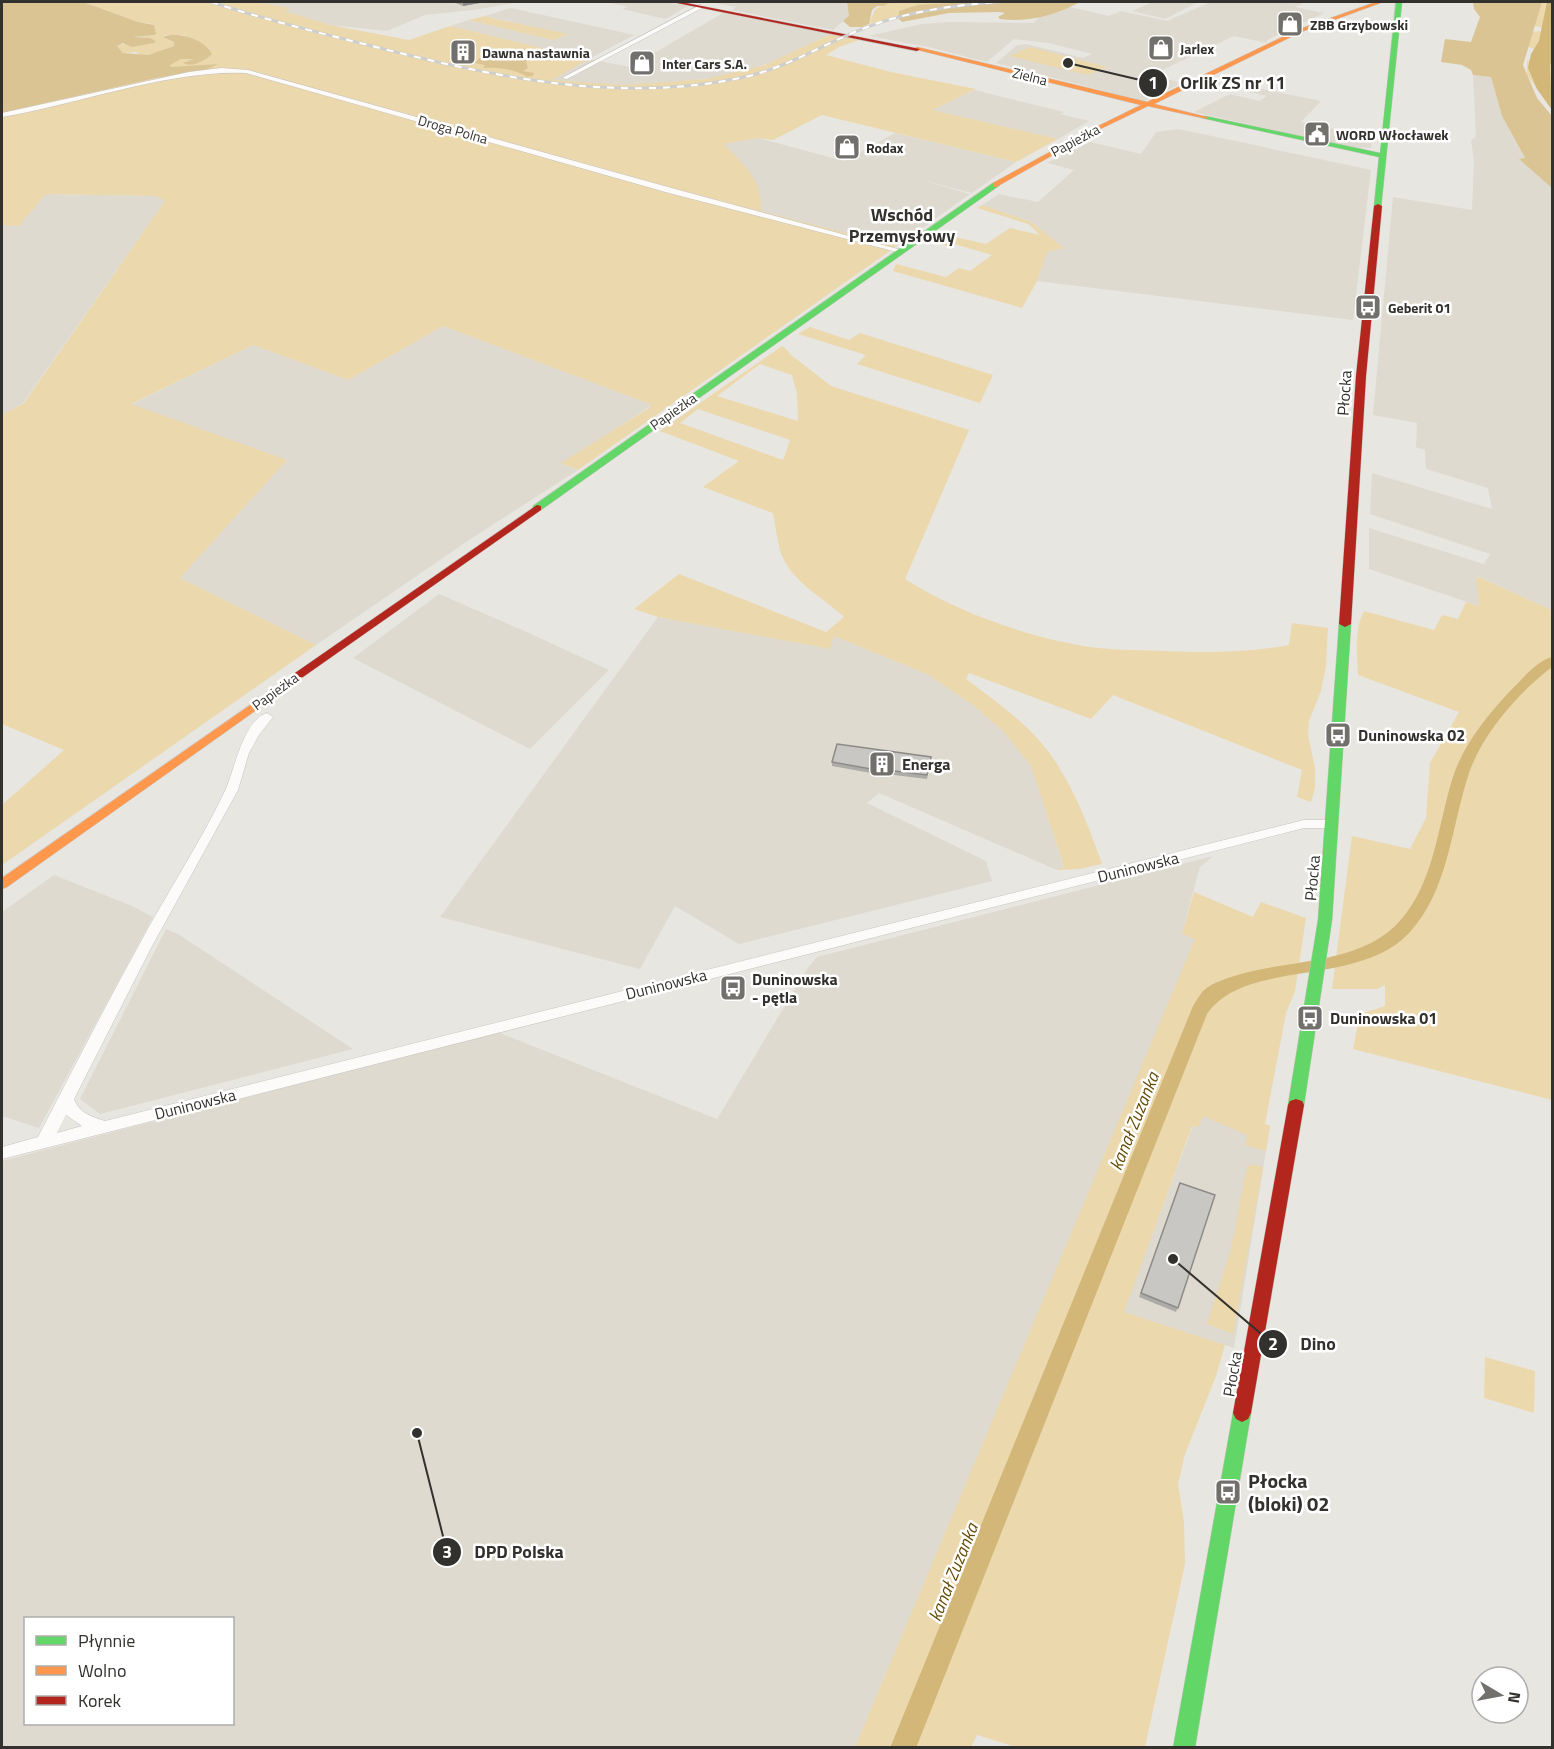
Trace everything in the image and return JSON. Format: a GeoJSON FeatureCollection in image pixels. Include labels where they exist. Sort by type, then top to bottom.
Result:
{"type":"FeatureCollection","features":[{"type":"Feature","properties":{"kind":"street","name":"Zielna"},"geometry":{"type":"LineString","coordinates":[[675,2],[920,50],[1145,105],[1384,156]]}},
{"type":"Feature","properties":{"kind":"street","name":"Papieżka"},"geometry":{"type":"LineString","coordinates":[[2,884],[976,198],[1026,166],[1145,105],[1306,27],[1380,2]]}},
{"type":"Feature","properties":{"kind":"street","name":"Płocka"},"geometry":{"type":"LineString","coordinates":[[1184,1748],[1317,976],[1332,824],[1361,376],[1399,2]]}},
{"type":"Feature","properties":{"kind":"street"},"geometry":{"type":"LineString","coordinates":[[565,78],[700,7]]}},
{"type":"Feature","properties":{"kind":"street","name":"Droga Polna"},"geometry":{"type":"LineString","coordinates":[[2,115],[179,76],[221,70],[246,70],[672,191],[901,251]]}},
{"type":"Feature","properties":{"kind":"street","name":"Papieżka"},"geometry":{"type":"LineString","coordinates":[[44,1142],[144,948],[232,790],[243,753],[254,733],[267,717]]}},
{"type":"Feature","properties":{"kind":"street","name":"Duninowska"},"geometry":{"type":"LineString","coordinates":[[2,1154],[1304,824],[1332,824]]}},
{"type":"Feature","properties":{"kind":"street"},"geometry":{"type":"LineString","coordinates":[[66,1099],[70,1110],[76,1116],[86,1122],[104,1127]]}},
{"type":"Feature","properties":{"kind":"shaded area"},"geometry":{"type":"Polygon","coordinates":[[[2,2],[83,2],[138,22],[154,25],[156,34],[133,37],[150,38],[156,41],[154,43],[132,47],[123,43],[117,46],[123,53],[148,55],[174,46],[174,42],[163,37],[176,35],[197,40],[212,54],[194,64],[183,63],[194,59],[181,59],[170,65],[171,67],[218,64],[208,69],[156,78],[2,113],[2,2]]]}},
{"type":"Feature","properties":{"kind":"shaded area"},"geometry":{"type":"Polygon","coordinates":[[[83,2],[255,2],[291,8],[285,11],[330,25],[409,40],[450,26],[588,59],[552,80],[626,85],[706,79],[765,65],[831,34],[859,40],[839,47],[826,55],[891,72],[976,89],[932,110],[1058,139],[1016,162],[822,115],[773,140],[758,138],[724,144],[745,166],[755,181],[761,200],[761,211],[897,246],[578,470],[561,463],[649,408],[650,404],[443,326],[348,380],[253,345],[131,404],[287,460],[180,578],[316,645],[2,865],[2,805],[64,750],[2,724],[2,415],[24,403],[165,201],[156,196],[46,194],[19,226],[2,225],[2,113],[156,78],[208,69],[214,64],[188,68],[169,65],[181,59],[195,59],[185,62],[191,65],[210,49],[184,35],[165,35],[163,37],[174,42],[174,46],[148,55],[140,55],[136,52],[123,53],[117,46],[156,41],[150,38],[132,37],[154,35],[155,27],[152,24],[138,22],[83,2]]]}},
{"type":"Feature","properties":{"kind":"shaded area"},"geometry":{"type":"Polygon","coordinates":[[[255,2],[520,2],[425,15],[387,31],[330,25],[284,11],[289,8],[255,2]]]}},
{"type":"Feature","properties":{"kind":"shaded area"},"geometry":{"type":"Polygon","coordinates":[[[606,2],[666,2],[688,6],[665,19],[622,9],[628,7],[606,2]]]}},
{"type":"Feature","properties":{"kind":"shaded area"},"geometry":{"type":"Polygon","coordinates":[[[710,2],[847,2],[849,16],[833,30],[732,10],[736,7],[710,2]]]}},
{"type":"Feature","properties":{"kind":"shaded area"},"geometry":{"type":"Polygon","coordinates":[[[847,2],[892,2],[877,6],[872,10],[869,24],[862,27],[850,27],[843,21],[849,16],[847,2]]]}},
{"type":"Feature","properties":{"kind":"shaded area"},"geometry":{"type":"Polygon","coordinates":[[[892,2],[966,2],[899,11],[898,16],[869,24],[877,8],[892,2]]]}},
{"type":"Feature","properties":{"kind":"shaded area"},"geometry":{"type":"Polygon","coordinates":[[[966,2],[1080,2],[1052,14],[1021,20],[1000,19],[998,17],[1005,13],[999,12],[949,13],[902,22],[898,18],[899,11],[918,5],[966,2]]]}},
{"type":"Feature","properties":{"kind":"shaded area"},"geometry":{"type":"Polygon","coordinates":[[[1153,2],[1196,3],[1165,19],[1132,11],[1153,2]]]}},
{"type":"Feature","properties":{"kind":"shaded area"},"geometry":{"type":"Polygon","coordinates":[[[1211,2],[1305,2],[1295,7],[1324,13],[1267,40],[1267,43],[1234,36],[1152,75],[1182,83],[1144,101],[996,63],[1017,45],[1026,44],[1083,58],[1092,54],[1049,43],[1014,39],[987,62],[928,47],[869,36],[921,24],[1033,23],[1050,8],[1070,7],[1109,16],[1121,11],[1167,21],[1211,2]]]}},
{"type":"Feature","properties":{"kind":"shaded area"},"geometry":{"type":"Polygon","coordinates":[[[1473,2],[1542,2],[1523,65],[1537,98],[1552,116],[1552,188],[1519,159],[1525,158],[1502,116],[1491,77],[1473,75],[1471,70],[1462,65],[1441,62],[1445,39],[1471,42],[1480,17],[1474,9],[1473,2]]]}},
{"type":"Feature","properties":{"kind":"shaded area"},"geometry":{"type":"Polygon","coordinates":[[[1533,2],[1552,2],[1552,109],[1527,75],[1527,61],[1535,58],[1533,48],[1518,45],[1531,32],[1545,29],[1533,25],[1533,2]]]}},
{"type":"Feature","properties":{"kind":"shaded area"},"geometry":{"type":"Polygon","coordinates":[[[1547,2],[1552,2],[1552,62],[1550,65],[1552,110],[1537,89],[1528,68],[1531,54],[1539,41],[1547,2]]]}},
{"type":"Feature","properties":{"kind":"shaded area"},"geometry":{"type":"Polygon","coordinates":[[[511,8],[634,35],[589,59],[630,67],[723,13],[831,34],[779,60],[728,76],[648,85],[596,85],[550,80],[588,59],[450,26],[469,20],[554,40],[567,35],[485,16],[511,8]]]}},
{"type":"Feature","properties":{"kind":"shaded area"},"geometry":{"type":"Polygon","coordinates":[[[485,16],[568,34],[554,40],[469,20],[485,16]]]}},
{"type":"Feature","properties":{"kind":"shaded area"},"geometry":{"type":"Polygon","coordinates":[[[1030,47],[1107,67],[1088,75],[1009,56],[1030,47]]]}},
{"type":"Feature","properties":{"kind":"shaded area"},"geometry":{"type":"Polygon","coordinates":[[[479,50],[505,50],[525,55],[530,58],[526,62],[528,68],[523,71],[534,73],[533,76],[527,77],[506,69],[483,68],[485,65],[475,63],[481,56],[491,57],[488,53],[479,50]]]}},
{"type":"Feature","properties":{"kind":"shaded area"},"geometry":{"type":"Polygon","coordinates":[[[1473,75],[1491,77],[1502,116],[1525,159],[1520,159],[1552,188],[1552,610],[1477,576],[1479,606],[1369,569],[1369,528],[1484,564],[1490,554],[1370,514],[1372,473],[1492,509],[1488,488],[1426,469],[1425,450],[1416,447],[1417,423],[1373,415],[1393,197],[1472,210],[1474,161],[1471,140],[1476,137],[1473,75]]]}},
{"type":"Feature","properties":{"kind":"shaded area"},"geometry":{"type":"Polygon","coordinates":[[[1257,88],[1321,101],[1301,122],[1373,135],[1371,148],[1348,147],[1194,112],[1230,94],[1259,101],[1267,96],[1249,92],[1257,88]]]}},
{"type":"Feature","properties":{"kind":"shaded area"},"geometry":{"type":"Polygon","coordinates":[[[975,90],[1064,112],[1060,114],[1089,121],[1058,139],[931,110],[975,90]]]}},
{"type":"Feature","properties":{"kind":"shaded area"},"geometry":{"type":"Polygon","coordinates":[[[1179,129],[1371,170],[1353,320],[1037,281],[1047,252],[1064,248],[1031,222],[982,205],[999,194],[1038,202],[1074,170],[1047,163],[1090,142],[1141,154],[1156,132],[1179,129]]]}},
{"type":"Feature","properties":{"kind":"shaded area"},"geometry":{"type":"Polygon","coordinates":[[[895,133],[1016,162],[972,193],[918,179],[970,194],[897,246],[760,211],[761,206],[723,144],[758,138],[844,161],[895,133]]]}},
{"type":"Feature","properties":{"kind":"shaded area"},"geometry":{"type":"Polygon","coordinates":[[[46,194],[156,196],[165,201],[23,403],[2,415],[2,225],[19,226],[46,194]]]}},
{"type":"Feature","properties":{"kind":"shaded area"},"geometry":{"type":"Polygon","coordinates":[[[982,205],[1031,222],[1064,248],[1047,252],[1037,281],[1022,308],[893,271],[896,264],[946,277],[959,268],[970,271],[992,255],[951,243],[946,246],[927,240],[941,234],[986,244],[1010,228],[1040,235],[1028,224],[977,208],[982,205]]]}},
{"type":"Feature","properties":{"kind":"shaded area"},"geometry":{"type":"Polygon","coordinates":[[[443,326],[650,404],[649,407],[562,464],[578,470],[469,540],[316,645],[180,578],[287,460],[130,405],[253,345],[348,380],[443,326]]]}},
{"type":"Feature","properties":{"kind":"shaded area"},"geometry":{"type":"Polygon","coordinates":[[[810,327],[849,340],[860,333],[993,375],[980,403],[857,364],[866,355],[798,334],[810,327]]]}},
{"type":"Feature","properties":{"kind":"shaded area"},"geometry":{"type":"Polygon","coordinates":[[[782,346],[831,386],[969,430],[905,579],[949,603],[1023,632],[1074,644],[1122,650],[1226,652],[1257,650],[1289,645],[1292,623],[1328,628],[1326,666],[1321,691],[1309,721],[1308,735],[1315,768],[1315,788],[1311,802],[1297,797],[1302,770],[1113,695],[1091,719],[969,673],[966,679],[1010,713],[1038,740],[1051,755],[1072,790],[1102,864],[1079,869],[1057,870],[1064,867],[1031,766],[1004,732],[973,705],[927,674],[834,636],[830,649],[658,617],[634,609],[679,574],[826,632],[844,617],[807,588],[784,561],[773,513],[703,487],[739,461],[660,431],[782,346]],[[760,364],[717,396],[798,421],[797,393],[792,375],[760,364]],[[698,409],[680,423],[783,460],[790,440],[698,409]]]}},
{"type":"Feature","properties":{"kind":"shaded area"},"geometry":{"type":"Polygon","coordinates":[[[1476,576],[1552,610],[1552,1100],[1353,1049],[1360,1014],[1385,1006],[1385,985],[1377,989],[1332,989],[1352,836],[1410,849],[1426,818],[1430,763],[1459,712],[1358,675],[1357,642],[1361,618],[1364,611],[1434,630],[1442,615],[1458,619],[1466,602],[1479,606],[1476,576]]]}},
{"type":"Feature","properties":{"kind":"shaded area"},"geometry":{"type":"Polygon","coordinates":[[[439,594],[609,670],[530,749],[353,658],[439,594]]]}},
{"type":"Feature","properties":{"kind":"shaded area"},"geometry":{"type":"Polygon","coordinates":[[[658,617],[830,649],[834,636],[927,674],[973,705],[1004,732],[1031,765],[1064,868],[1057,870],[879,793],[867,803],[986,861],[992,881],[739,944],[675,906],[640,969],[440,917],[658,617]]]}},
{"type":"Feature","properties":{"kind":"shaded area"},"geometry":{"type":"Polygon","coordinates":[[[1213,856],[1200,867],[1182,933],[1196,939],[855,1747],[2,1748],[2,1161],[497,1032],[717,1119],[807,969],[817,957],[1213,856]]]}},
{"type":"Feature","properties":{"kind":"shaded area"},"geometry":{"type":"Polygon","coordinates":[[[54,875],[132,906],[153,917],[39,1128],[2,1116],[2,912],[54,875]]]}},
{"type":"Feature","properties":{"kind":"shaded area"},"geometry":{"type":"Polygon","coordinates":[[[1194,892],[1253,917],[1261,902],[1306,918],[1295,991],[1286,1013],[1265,1124],[1270,1126],[1266,1151],[1245,1145],[1247,1135],[1203,1116],[1199,1127],[1192,1126],[1124,1312],[1225,1345],[1216,1376],[1185,1454],[1178,1484],[1184,1522],[1185,1564],[1145,1747],[1016,1747],[977,1735],[971,1747],[855,1747],[1195,939],[1182,934],[1194,892]]]}},
{"type":"Feature","properties":{"kind":"shaded area"},"geometry":{"type":"Polygon","coordinates":[[[166,929],[178,934],[353,1049],[100,1114],[80,1099],[166,929]]]}},
{"type":"Feature","properties":{"kind":"shaded area"},"geometry":{"type":"Polygon","coordinates":[[[1200,1107],[1270,1126],[1234,1348],[1123,1312],[1200,1107]]]}},
{"type":"Feature","properties":{"kind":"shaded area"},"geometry":{"type":"Polygon","coordinates":[[[1252,1164],[1263,1167],[1233,1334],[1207,1324],[1231,1249],[1247,1167],[1252,1164]]]}},
{"type":"Feature","properties":{"kind":"shaded area"},"geometry":{"type":"Polygon","coordinates":[[[1485,1357],[1535,1371],[1534,1413],[1484,1398],[1485,1357]]]}},
{"type":"Feature","properties":{"kind":"building","name":"Energa"},"geometry":{"type":"Polygon","coordinates":[[[837,744],[931,757],[927,775],[882,771],[832,762],[837,744]]]}},
{"type":"Feature","properties":{"kind":"building"},"geometry":{"type":"Polygon","coordinates":[[[1180,1183],[1215,1195],[1178,1308],[1141,1293],[1180,1183]]]}},
{"type":"Feature","properties":{"kind":"waterway","name":"kanał Zuzanka"},"geometry":{"type":"LineString","coordinates":[[903,1748],[1199,1011],[1210,996],[1230,985],[1251,978],[1350,958],[1386,943],[1401,931],[1414,916],[1424,898],[1439,856],[1462,772],[1476,744],[1514,695],[1552,661]]}},
{"type":"Feature","properties":{"kind":"railway"},"geometry":{"type":"LineString","coordinates":[[211,2],[309,30],[460,67],[553,83],[646,88],[693,85],[757,74],[790,62],[854,32],[901,16],[999,2]]}},
{"type":"Feature","properties":{"kind":"traffic: fast"},"geometry":{"type":"LineString","coordinates":[[1378,206],[1399,2]]}},
{"type":"Feature","properties":{"kind":"traffic: fast"},"geometry":{"type":"LineString","coordinates":[[1205,118],[1384,156]]}},
{"type":"Feature","properties":{"kind":"traffic: fast"},"geometry":{"type":"LineString","coordinates":[[537,508],[996,185]]}},
{"type":"Feature","properties":{"kind":"traffic: fast"},"geometry":{"type":"LineString","coordinates":[[1296,1105],[1325,920],[1345,624]]}},
{"type":"Feature","properties":{"kind":"traffic: fast"},"geometry":{"type":"LineString","coordinates":[[1184,1748],[1242,1413]]}},
{"type":"Feature","properties":{"kind":"traffic: slow"},"geometry":{"type":"LineString","coordinates":[[996,185],[1092,131],[1299,31],[1380,2]]}},
{"type":"Feature","properties":{"kind":"traffic: slow"},"geometry":{"type":"LineString","coordinates":[[917,49],[1205,118]]}},
{"type":"Feature","properties":{"kind":"traffic: slow"},"geometry":{"type":"LineString","coordinates":[[2,884],[299,675]]}},
{"type":"Feature","properties":{"kind":"traffic: jam"},"geometry":{"type":"LineString","coordinates":[[675,2],[917,49]]}},
{"type":"Feature","properties":{"kind":"traffic: jam"},"geometry":{"type":"LineString","coordinates":[[1345,624],[1361,376],[1378,206]]}},
{"type":"Feature","properties":{"kind":"traffic: jam"},"geometry":{"type":"LineString","coordinates":[[299,675],[537,508]]}},
{"type":"Feature","properties":{"kind":"traffic: jam"},"geometry":{"type":"LineString","coordinates":[[1242,1413],[1296,1105]]}},
{"type":"Feature","properties":{"kind":"place","name":"ZBB Grzybowski"},"geometry":{"type":"Point","coordinates":[1290,24]}},
{"type":"Feature","properties":{"kind":"place","name":"Jarlex"},"geometry":{"type":"Point","coordinates":[1161,48]}},
{"type":"Feature","properties":{"kind":"place","name":"Dawna nastawnia"},"geometry":{"type":"Point","coordinates":[463,52]}},
{"type":"Feature","properties":{"kind":"place","name":"Inter Cars S.A."},"geometry":{"type":"Point","coordinates":[642,63]}},
{"type":"Feature","properties":{"kind":"place","name":"Orlik ZS nr 11"},"geometry":{"type":"Point","coordinates":[1068,63]}},
{"type":"Feature","properties":{"kind":"place","name":"WORD Włocławek"},"geometry":{"type":"Point","coordinates":[1317,134]}},
{"type":"Feature","properties":{"kind":"place","name":"Rodax"},"geometry":{"type":"Point","coordinates":[847,147]}},
{"type":"Feature","properties":{"kind":"place","name":"Geberit 01"},"geometry":{"type":"Point","coordinates":[1368,307]}},
{"type":"Feature","properties":{"kind":"place","name":"Duninowska 02"},"geometry":{"type":"Point","coordinates":[1338,735]}},
{"type":"Feature","properties":{"kind":"place","name":"Energa"},"geometry":{"type":"Point","coordinates":[882,764]}},
{"type":"Feature","properties":{"kind":"place","name":"Duninowska - pętla"},"geometry":{"type":"Point","coordinates":[733,988]}},
{"type":"Feature","properties":{"kind":"place","name":"Duninowska 01"},"geometry":{"type":"Point","coordinates":[1310,1018]}},
{"type":"Feature","properties":{"kind":"place","name":"Dino"},"geometry":{"type":"Point","coordinates":[1173,1259]}},
{"type":"Feature","properties":{"kind":"place","name":"DPD Polska"},"geometry":{"type":"Point","coordinates":[417,1433]}},
{"type":"Feature","properties":{"kind":"place","name":"Płocka (bloki) 02"},"geometry":{"type":"Point","coordinates":[1228,1492]}},
{"type":"Feature","properties":{"kind":"district","name":"Wschód Przemysłowy"},"geometry":{"type":"Point","coordinates":[902,224]}}]}
